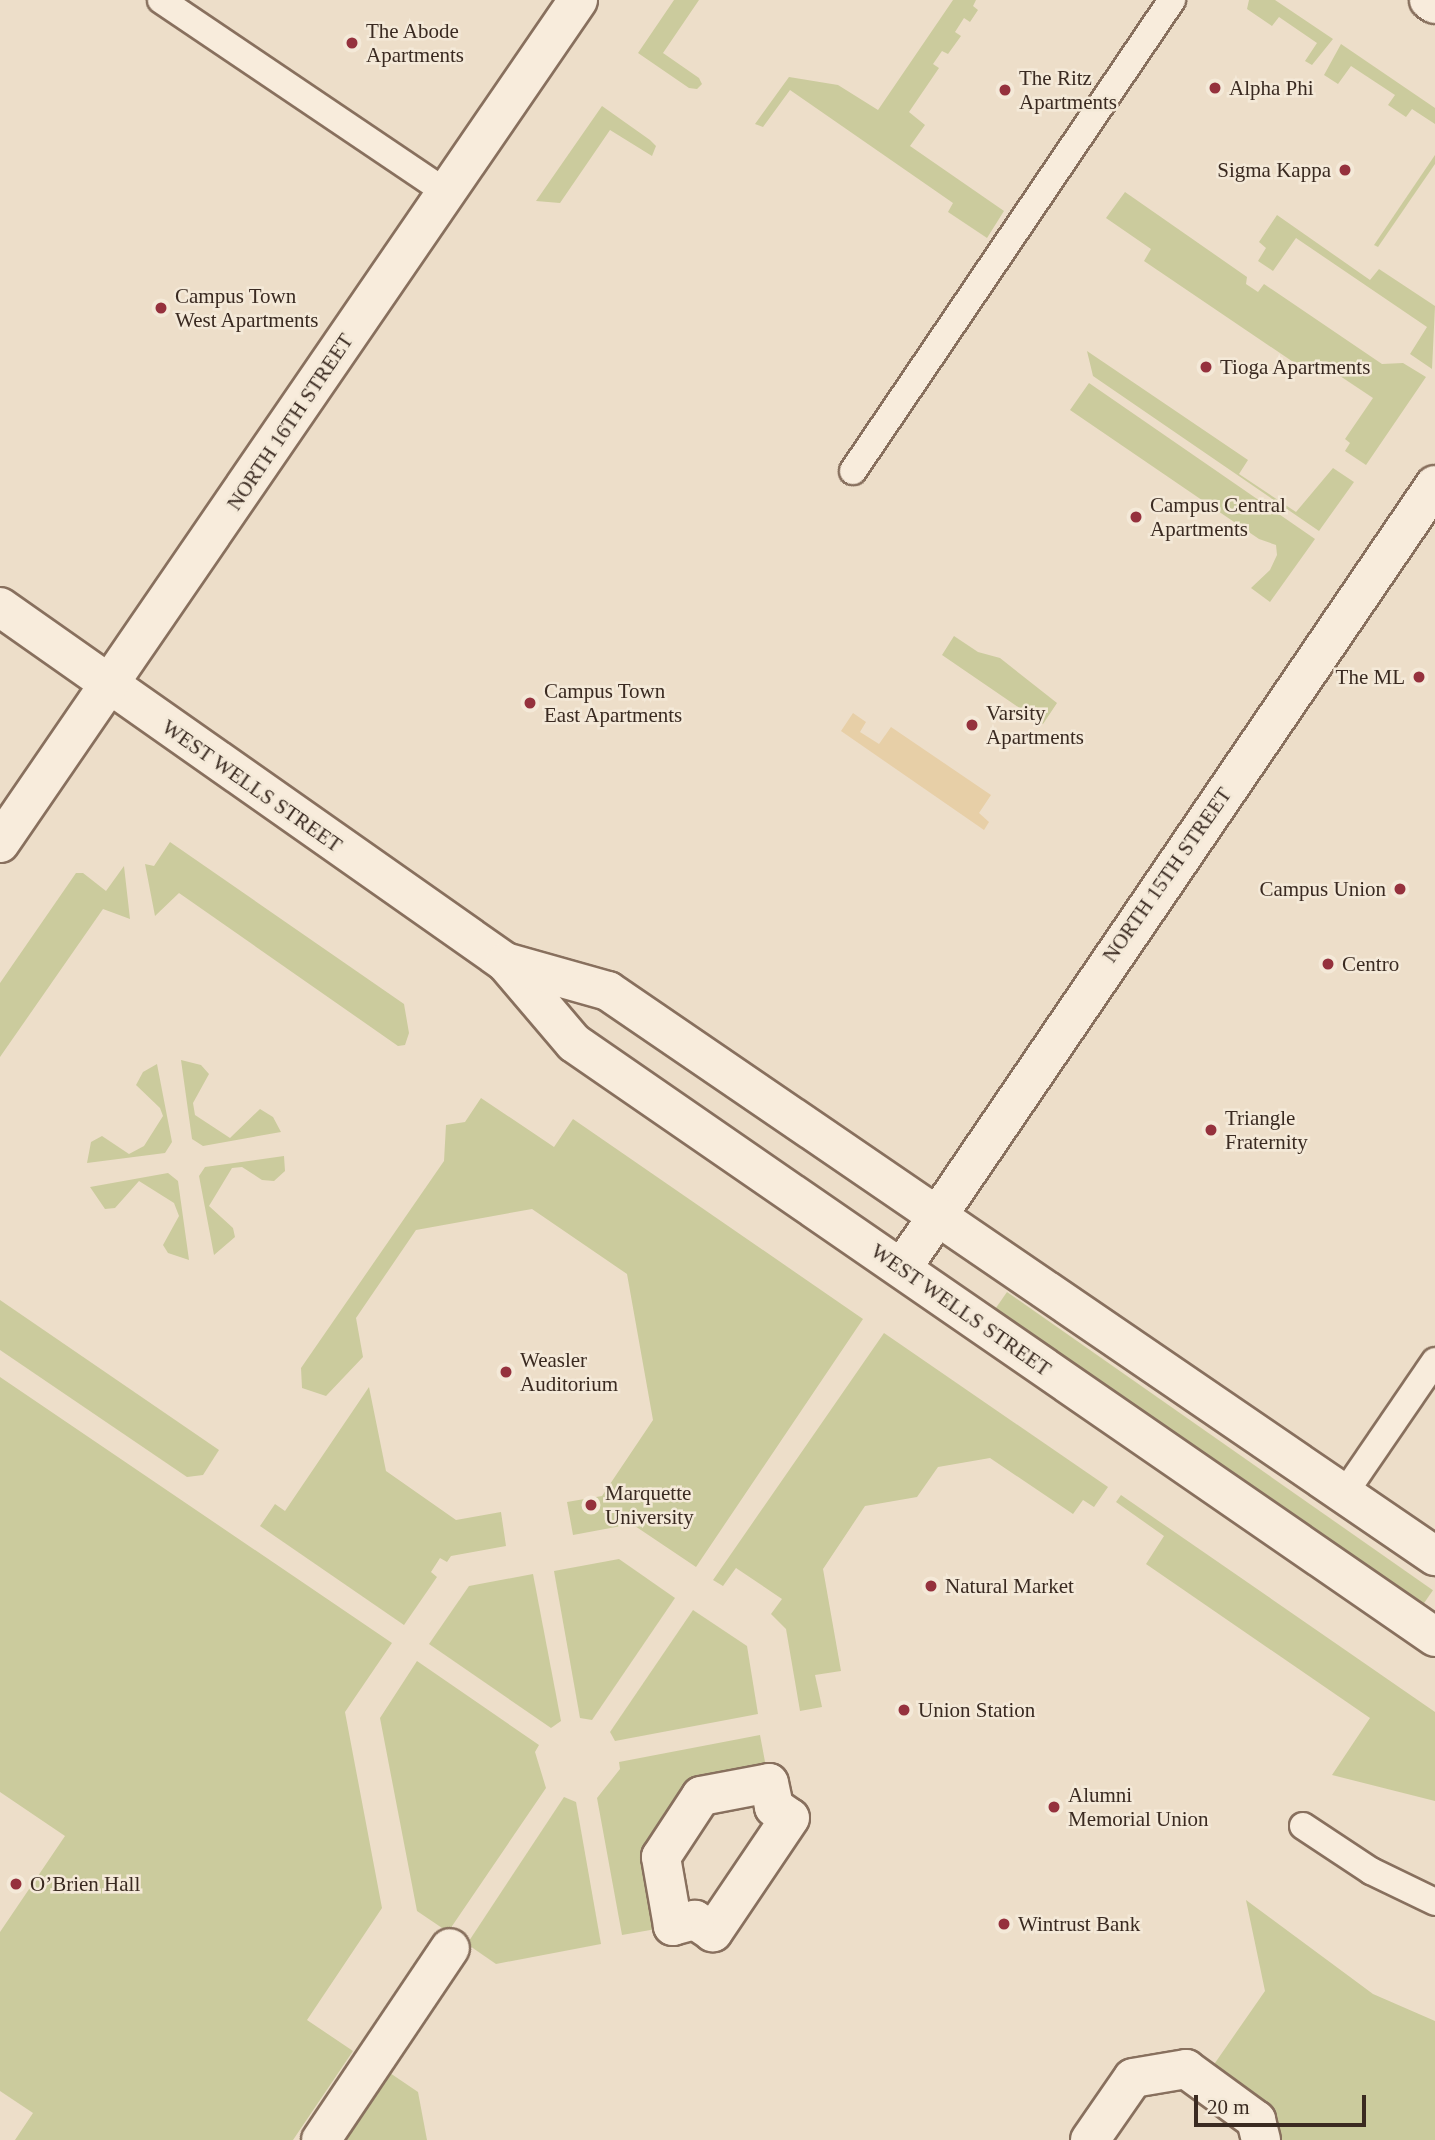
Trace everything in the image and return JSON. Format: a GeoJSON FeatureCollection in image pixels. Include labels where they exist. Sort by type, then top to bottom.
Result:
{"type":"FeatureCollection","features":[{"type":"Feature","properties":{"kind":"street","name":"NORTH 16TH STREET"},"geometry":{"type":"LineString","coordinates":[[0,843],[578,0]]}},
{"type":"Feature","properties":{"kind":"street"},"geometry":{"type":"LineString","coordinates":[[1429,0],[1435,4]]}},
{"type":"Feature","properties":{"kind":"street","name":"NORTH 15TH STREET"},"geometry":{"type":"LineString","coordinates":[[902,1268],[1435,485]]}},
{"type":"Feature","properties":{"kind":"street","name":"WEST WELLS STREET"},"geometry":{"type":"LineString","coordinates":[[0,607],[505,962],[574,1042],[1435,1637]]}},
{"type":"Feature","properties":{"kind":"street","name":"WEST WELLS STREET"},"geometry":{"type":"LineString","coordinates":[[505,962],[608,991],[937,1213],[1435,1556]]}},
{"type":"Feature","properties":{"kind":"street"},"geometry":{"type":"LineString","coordinates":[[321,2140],[450,1948]]}},
{"type":"Feature","properties":{"kind":"street"},"geometry":{"type":"LineString","coordinates":[[1090,2140],[1133,2078],[1186,2069],[1256,2120],[1261,2140]]}},
{"type":"Feature","properties":{"kind":"lane"},"geometry":{"type":"LineString","coordinates":[[161,0],[447,193]]}},
{"type":"Feature","properties":{"kind":"lane"},"geometry":{"type":"LineString","coordinates":[[853,471],[1022,216],[1172,0]]}},
{"type":"Feature","properties":{"kind":"lane"},"geometry":{"type":"LineString","coordinates":[[1344,1494],[1435,1362]]}},
{"type":"Feature","properties":{"kind":"lane"},"geometry":{"type":"LineString","coordinates":[[1303,1826],[1371,1871],[1435,1902]]}},
{"type":"Feature","properties":{"kind":"green space"},"geometry":{"type":"Polygon","coordinates":[[[674,0],[699,0],[663,53],[699,78],[702,84],[697,89],[689,88],[638,53],[674,0]]]}},
{"type":"Feature","properties":{"kind":"green space"},"geometry":{"type":"Polygon","coordinates":[[[953,0],[976,0],[973,6],[978,10],[970,22],[964,18],[955,32],[961,36],[948,54],[942,51],[933,64],[939,68],[909,112],[925,125],[910,146],[1004,211],[987,238],[948,212],[953,203],[790,90],[763,127],[755,124],[789,77],[838,85],[878,110],[953,0]]]}},
{"type":"Feature","properties":{"kind":"green space"},"geometry":{"type":"Polygon","coordinates":[[[1249,0],[1275,0],[1333,39],[1312,65],[1305,61],[1317,43],[1279,17],[1272,26],[1247,9],[1249,0]]]}},
{"type":"Feature","properties":{"kind":"green space"},"geometry":{"type":"Polygon","coordinates":[[[1341,44],[1435,108],[1435,124],[1412,109],[1406,117],[1388,105],[1395,95],[1351,66],[1338,84],[1324,75],[1341,44]]]}},
{"type":"Feature","properties":{"kind":"green space"},"geometry":{"type":"Polygon","coordinates":[[[602,106],[656,146],[652,156],[610,130],[560,203],[536,201],[602,106]]]}},
{"type":"Feature","properties":{"kind":"green space"},"geometry":{"type":"Polygon","coordinates":[[[1435,155],[1435,164],[1378,247],[1374,245],[1435,155]]]}},
{"type":"Feature","properties":{"kind":"green space"},"geometry":{"type":"Polygon","coordinates":[[[1125,192],[1247,277],[1246,284],[1258,292],[1264,284],[1382,364],[1403,363],[1426,377],[1366,465],[1345,451],[1350,443],[1345,439],[1373,398],[1316,360],[1308,372],[1144,261],[1151,249],[1106,218],[1125,192]]]}},
{"type":"Feature","properties":{"kind":"green space"},"geometry":{"type":"Polygon","coordinates":[[[1277,215],[1370,280],[1379,269],[1435,306],[1432,369],[1410,354],[1427,327],[1296,238],[1273,271],[1258,261],[1266,248],[1259,242],[1277,215]]]}},
{"type":"Feature","properties":{"kind":"green space"},"geometry":{"type":"Polygon","coordinates":[[[1087,351],[1248,460],[1239,474],[1296,512],[1333,468],[1354,482],[1319,531],[1093,376],[1087,351]]]}},
{"type":"Feature","properties":{"kind":"green space"},"geometry":{"type":"Polygon","coordinates":[[[1089,383],[1315,539],[1270,602],[1251,588],[1270,570],[1277,555],[1276,545],[1259,539],[1070,410],[1089,383]]]}},
{"type":"Feature","properties":{"kind":"green space"},"geometry":{"type":"Polygon","coordinates":[[[954,636],[978,652],[1000,658],[1057,703],[1043,724],[942,655],[954,636]]]}},
{"type":"Feature","properties":{"kind":"green space"},"geometry":{"type":"Polygon","coordinates":[[[170,842],[404,1004],[409,1033],[405,1045],[398,1046],[179,893],[155,916],[145,864],[154,866],[170,842]]]}},
{"type":"Feature","properties":{"kind":"green space"},"geometry":{"type":"Polygon","coordinates":[[[124,866],[130,919],[103,909],[0,1057],[0,983],[76,873],[83,873],[106,891],[124,866]]]}},
{"type":"Feature","properties":{"kind":"green space"},"geometry":{"type":"Polygon","coordinates":[[[181,1060],[201,1065],[209,1074],[193,1103],[195,1115],[230,1138],[260,1109],[273,1117],[281,1132],[203,1146],[192,1139],[181,1060]]]}},
{"type":"Feature","properties":{"kind":"green space"},"geometry":{"type":"Polygon","coordinates":[[[157,1064],[172,1142],[165,1153],[87,1163],[91,1142],[102,1136],[129,1154],[144,1146],[163,1116],[160,1108],[136,1085],[143,1072],[157,1064]]]}},
{"type":"Feature","properties":{"kind":"green space"},"geometry":{"type":"Polygon","coordinates":[[[481,1098],[554,1147],[573,1119],[863,1319],[696,1567],[632,1524],[573,1535],[567,1502],[602,1496],[653,1420],[627,1274],[532,1209],[416,1230],[356,1318],[363,1357],[326,1396],[302,1388],[301,1368],[444,1161],[446,1125],[465,1122],[481,1098]]]}},
{"type":"Feature","properties":{"kind":"green space"},"geometry":{"type":"Polygon","coordinates":[[[284,1156],[285,1171],[274,1181],[262,1180],[242,1167],[232,1168],[209,1206],[233,1228],[235,1237],[214,1255],[199,1176],[205,1167],[284,1156]]]}},
{"type":"Feature","properties":{"kind":"green space"},"geometry":{"type":"Polygon","coordinates":[[[168,1173],[178,1181],[189,1260],[168,1253],[163,1245],[179,1216],[174,1203],[139,1181],[115,1208],[105,1209],[90,1187],[168,1173]]]}},
{"type":"Feature","properties":{"kind":"green space"},"geometry":{"type":"Polygon","coordinates":[[[1007,1292],[1433,1590],[1421,1607],[996,1308],[1007,1292]]]}},
{"type":"Feature","properties":{"kind":"green space"},"geometry":{"type":"Polygon","coordinates":[[[0,1300],[219,1450],[203,1475],[187,1477],[0,1350],[0,1300]]]}},
{"type":"Feature","properties":{"kind":"green space"},"geometry":{"type":"Polygon","coordinates":[[[884,1333],[1108,1487],[1094,1507],[1083,1500],[1073,1514],[990,1458],[938,1467],[917,1497],[865,1506],[823,1569],[841,1671],[815,1675],[822,1707],[800,1711],[786,1629],[771,1614],[782,1599],[736,1568],[723,1586],[713,1580],[884,1333]]]}},
{"type":"Feature","properties":{"kind":"green space"},"geometry":{"type":"Polygon","coordinates":[[[0,1377],[392,1643],[345,1712],[382,1908],[307,2020],[353,2051],[293,2140],[15,2140],[33,2113],[0,2091],[0,1932],[65,1836],[0,1792],[0,1377]]]}},
{"type":"Feature","properties":{"kind":"green space"},"geometry":{"type":"Polygon","coordinates":[[[369,1387],[386,1471],[456,1520],[501,1512],[506,1546],[451,1556],[447,1562],[440,1558],[431,1572],[437,1577],[404,1625],[260,1526],[275,1504],[285,1511],[369,1387]]]}},
{"type":"Feature","properties":{"kind":"green space"},"geometry":{"type":"Polygon","coordinates":[[[1121,1495],[1435,1712],[1435,1801],[1332,1775],[1370,1718],[1146,1564],[1164,1536],[1116,1502],[1121,1495]]]}},
{"type":"Feature","properties":{"kind":"green space"},"geometry":{"type":"Polygon","coordinates":[[[619,1559],[675,1598],[592,1720],[580,1718],[554,1571],[619,1559]]]}},
{"type":"Feature","properties":{"kind":"green space"},"geometry":{"type":"Polygon","coordinates":[[[533,1574],[561,1721],[551,1728],[429,1644],[469,1586],[533,1574]]]}},
{"type":"Feature","properties":{"kind":"green space"},"geometry":{"type":"Polygon","coordinates":[[[693,1610],[747,1646],[758,1714],[615,1741],[610,1732],[693,1610]]]}},
{"type":"Feature","properties":{"kind":"green space"},"geometry":{"type":"Polygon","coordinates":[[[417,1661],[539,1745],[535,1752],[546,1788],[448,1932],[417,1911],[380,1718],[417,1661]]]}},
{"type":"Feature","properties":{"kind":"green space"},"geometry":{"type":"Polygon","coordinates":[[[760,1735],[769,1783],[701,1796],[661,1857],[673,1926],[622,1935],[597,1798],[620,1769],[619,1762],[760,1735]]]}},
{"type":"Feature","properties":{"kind":"green space"},"geometry":{"type":"Polygon","coordinates":[[[564,1797],[576,1802],[601,1944],[496,1964],[467,1944],[564,1797]]]}},
{"type":"Feature","properties":{"kind":"green space"},"geometry":{"type":"Polygon","coordinates":[[[1246,1900],[1373,1994],[1435,2021],[1435,2140],[1261,2140],[1186,2069],[1215,2063],[1265,1991],[1246,1900]]]}},
{"type":"Feature","properties":{"kind":"green space"},"geometry":{"type":"Polygon","coordinates":[[[390,2073],[418,2092],[427,2140],[344,2140],[390,2073]]]}},
{"type":"Feature","properties":{"kind":"sand"},"geometry":{"type":"Polygon","coordinates":[[[853,713],[866,722],[860,732],[879,744],[891,727],[991,795],[979,813],[989,822],[984,830],[841,731],[853,713]]]}},
{"type":"Feature","properties":{"kind":"place","name":"The Abode Apartments"},"geometry":{"type":"Point","coordinates":[352,43]}},
{"type":"Feature","properties":{"kind":"place","name":"Alpha Phi"},"geometry":{"type":"Point","coordinates":[1215,88]}},
{"type":"Feature","properties":{"kind":"place","name":"The Ritz Apartments"},"geometry":{"type":"Point","coordinates":[1005,90]}},
{"type":"Feature","properties":{"kind":"place","name":"Sigma Kappa"},"geometry":{"type":"Point","coordinates":[1345,170]}},
{"type":"Feature","properties":{"kind":"place","name":"Campus Town West Apartments"},"geometry":{"type":"Point","coordinates":[161,308]}},
{"type":"Feature","properties":{"kind":"place","name":"Tioga Apartments"},"geometry":{"type":"Point","coordinates":[1206,367]}},
{"type":"Feature","properties":{"kind":"place","name":"Campus Central Apartments"},"geometry":{"type":"Point","coordinates":[1136,517]}},
{"type":"Feature","properties":{"kind":"place","name":"The ML"},"geometry":{"type":"Point","coordinates":[1419,677]}},
{"type":"Feature","properties":{"kind":"place","name":"Campus Town East Apartments"},"geometry":{"type":"Point","coordinates":[530,703]}},
{"type":"Feature","properties":{"kind":"place","name":"Varsity Apartments"},"geometry":{"type":"Point","coordinates":[972,725]}},
{"type":"Feature","properties":{"kind":"place","name":"Campus Union"},"geometry":{"type":"Point","coordinates":[1400,889]}},
{"type":"Feature","properties":{"kind":"place","name":"Centro"},"geometry":{"type":"Point","coordinates":[1328,964]}},
{"type":"Feature","properties":{"kind":"place","name":"Triangle Fraternity"},"geometry":{"type":"Point","coordinates":[1211,1130]}},
{"type":"Feature","properties":{"kind":"place","name":"Weasler Auditorium"},"geometry":{"type":"Point","coordinates":[506,1372]}},
{"type":"Feature","properties":{"kind":"place","name":"Marquette University"},"geometry":{"type":"Point","coordinates":[591,1505]}},
{"type":"Feature","properties":{"kind":"place","name":"Natural Market"},"geometry":{"type":"Point","coordinates":[931,1586]}},
{"type":"Feature","properties":{"kind":"place","name":"Union Station"},"geometry":{"type":"Point","coordinates":[904,1710]}},
{"type":"Feature","properties":{"kind":"place","name":"Alumni Memorial Union"},"geometry":{"type":"Point","coordinates":[1054,1807]}},
{"type":"Feature","properties":{"kind":"place","name":"O’Brien Hall"},"geometry":{"type":"Point","coordinates":[16,1884]}},
{"type":"Feature","properties":{"kind":"place","name":"Wintrust Bank"},"geometry":{"type":"Point","coordinates":[1004,1924]}}]}
